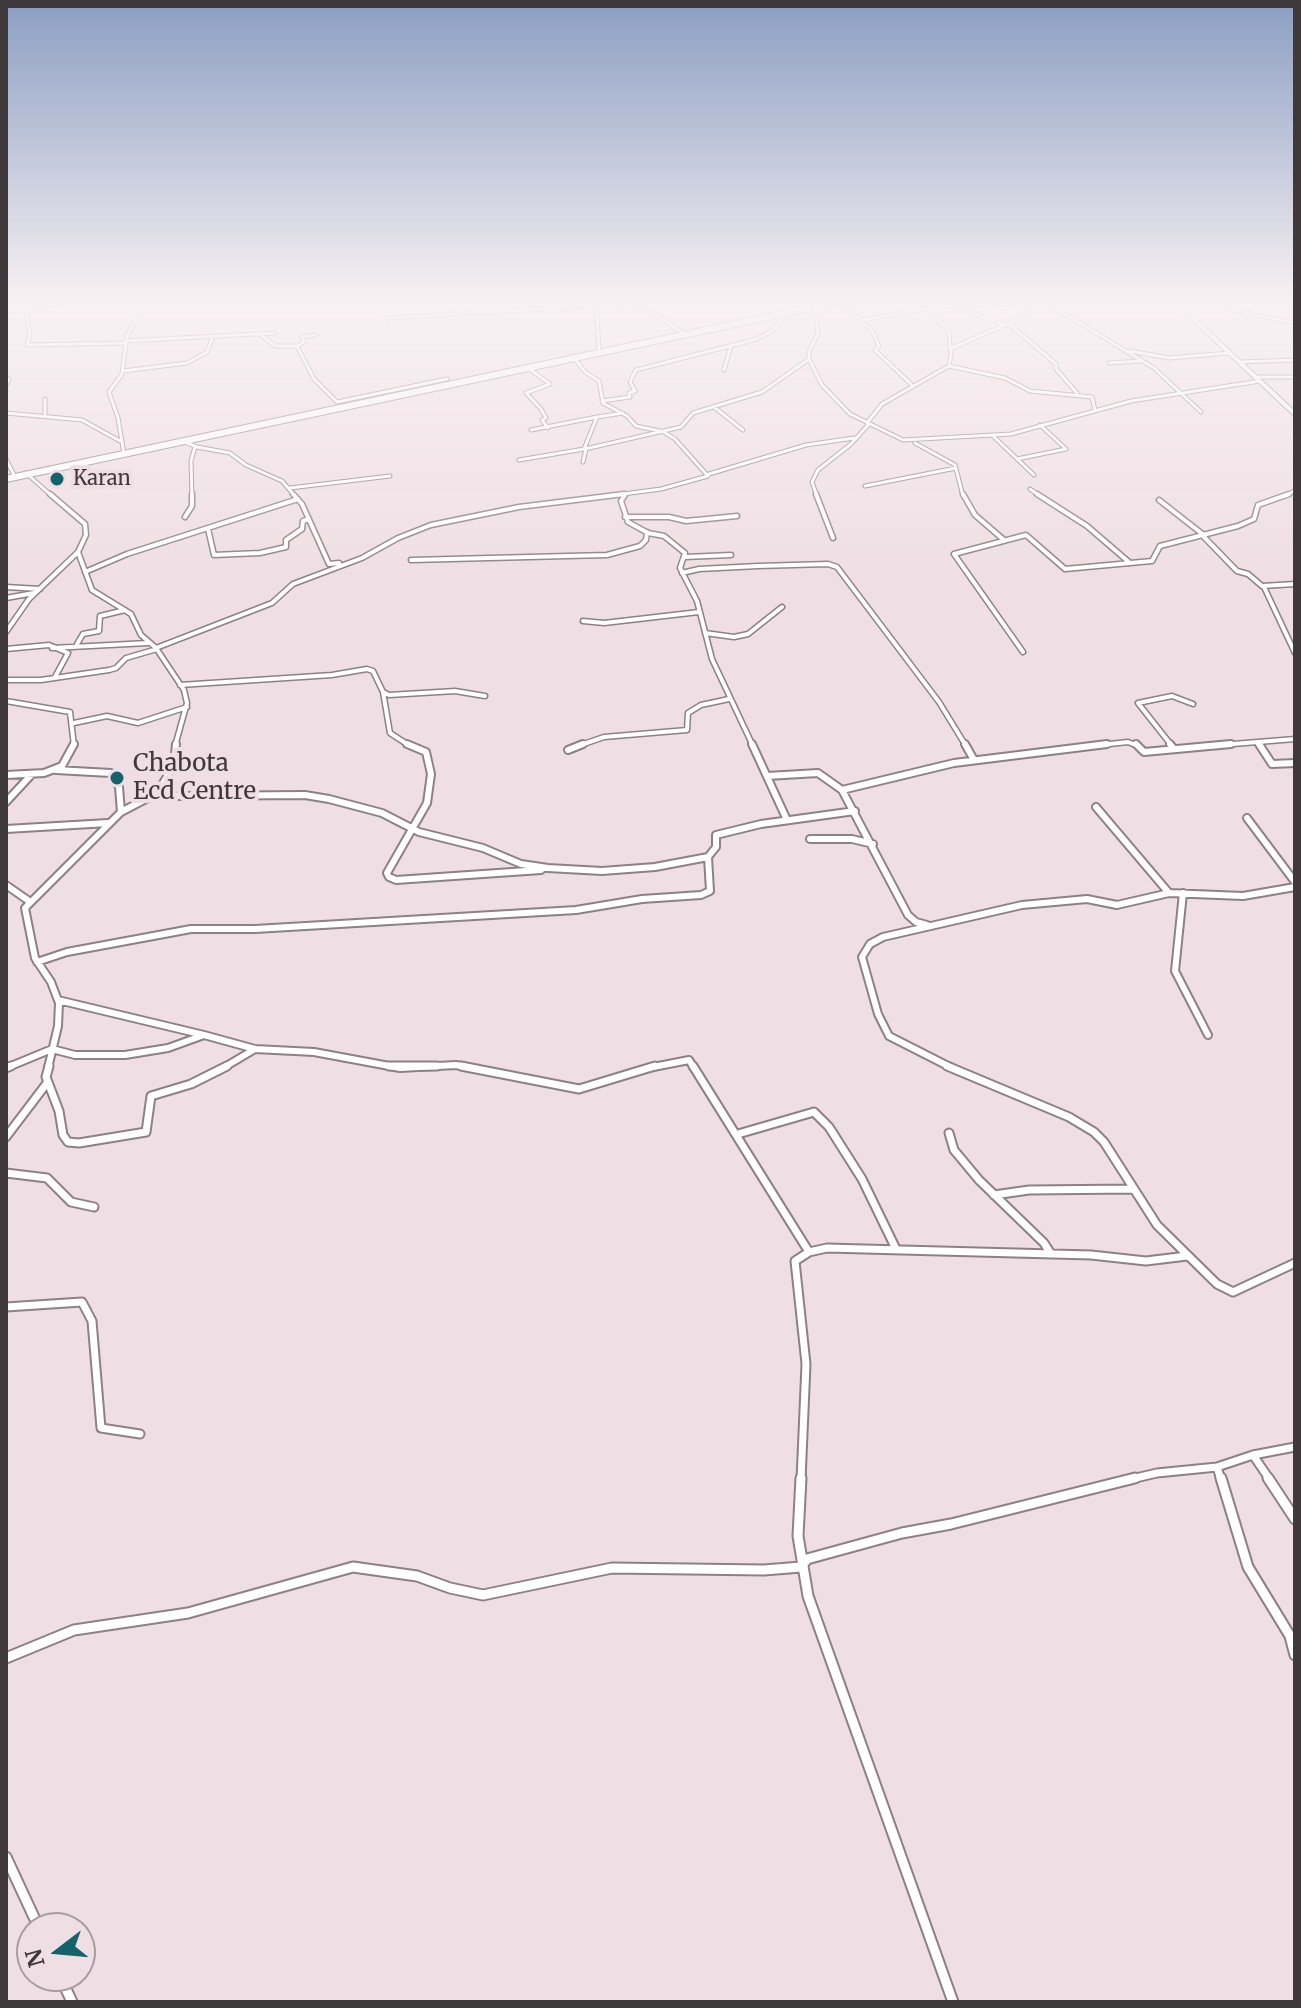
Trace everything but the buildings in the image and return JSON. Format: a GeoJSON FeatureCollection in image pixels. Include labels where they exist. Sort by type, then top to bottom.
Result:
{"type":"FeatureCollection","features":[{"type":"Feature","properties":{"kind":"highway"},"geometry":{"type":"LineString","coordinates":[[6,478],[400,393]]}},
{"type":"Feature","properties":{"kind":"highway"},"geometry":{"type":"LineString","coordinates":[[340,405],[402,393]]}},
{"type":"Feature","properties":{"kind":"street"},"geometry":{"type":"LineString","coordinates":[[109,393],[118,418],[124,453]]}},
{"type":"Feature","properties":{"kind":"street"},"geometry":{"type":"LineString","coordinates":[[328,393],[340,405],[391,393]]}},
{"type":"Feature","properties":{"kind":"street"},"geometry":{"type":"LineString","coordinates":[[527,393],[541,409],[546,418],[542,420],[548,428]]}},
{"type":"Feature","properties":{"kind":"street"},"geometry":{"type":"LineString","coordinates":[[602,401],[603,393]]}},
{"type":"Feature","properties":{"kind":"street"},"geometry":{"type":"LineString","coordinates":[[602,401],[630,397],[630,393]]}},
{"type":"Feature","properties":{"kind":"street"},"geometry":{"type":"LineString","coordinates":[[519,460],[664,432],[684,426],[693,413],[760,393]]}},
{"type":"Feature","properties":{"kind":"street"},"geometry":{"type":"LineString","coordinates":[[829,393],[845,410],[892,437],[938,453],[956,468],[964,499],[975,515],[1004,540]]}},
{"type":"Feature","properties":{"kind":"street"},"geometry":{"type":"LineString","coordinates":[[833,538],[812,482],[818,470],[854,438],[882,404],[901,393]]}},
{"type":"Feature","properties":{"kind":"street"},"geometry":{"type":"LineString","coordinates":[[1057,393],[1095,398],[1095,410]]}},
{"type":"Feature","properties":{"kind":"street"},"geometry":{"type":"LineString","coordinates":[[911,442],[994,438],[1095,410],[1176,393]]}},
{"type":"Feature","properties":{"kind":"street"},"geometry":{"type":"LineString","coordinates":[[1180,393],[1201,412]]}},
{"type":"Feature","properties":{"kind":"street"},"geometry":{"type":"LineString","coordinates":[[1273,393],[1295,413]]}},
{"type":"Feature","properties":{"kind":"street"},"geometry":{"type":"LineString","coordinates":[[45,399],[45,415]]}},
{"type":"Feature","properties":{"kind":"street"},"geometry":{"type":"LineString","coordinates":[[602,401],[623,413],[636,426],[664,432],[680,443],[689,458],[709,474]]}},
{"type":"Feature","properties":{"kind":"street"},"geometry":{"type":"LineString","coordinates":[[714,407],[743,430]]}},
{"type":"Feature","properties":{"kind":"street"},"geometry":{"type":"LineString","coordinates":[[6,413],[86,421],[120,442]]}},
{"type":"Feature","properties":{"kind":"street"},"geometry":{"type":"LineString","coordinates":[[531,430],[623,413]]}},
{"type":"Feature","properties":{"kind":"street"},"geometry":{"type":"LineString","coordinates":[[583,462],[591,426],[597,417]]}},
{"type":"Feature","properties":{"kind":"street"},"geometry":{"type":"LineString","coordinates":[[1017,459],[1066,449],[1040,425]]}},
{"type":"Feature","properties":{"kind":"street"},"geometry":{"type":"LineString","coordinates":[[6,680],[113,669],[126,658],[272,603],[293,584],[431,525],[519,507],[667,488],[806,445],[854,438]]}},
{"type":"Feature","properties":{"kind":"street"},"geometry":{"type":"LineString","coordinates":[[994,438],[1034,475]]}},
{"type":"Feature","properties":{"kind":"street"},"geometry":{"type":"LineString","coordinates":[[181,441],[232,454],[246,465],[280,480],[298,499],[329,564],[339,563],[340,566]]}},
{"type":"Feature","properties":{"kind":"street"},"geometry":{"type":"LineString","coordinates":[[185,517],[192,506],[191,461],[195,447]]}},
{"type":"Feature","properties":{"kind":"street"},"geometry":{"type":"LineString","coordinates":[[6,459],[15,476]]}},
{"type":"Feature","properties":{"kind":"street"},"geometry":{"type":"LineString","coordinates":[[865,486],[956,468]]}},
{"type":"Feature","properties":{"kind":"street"},"geometry":{"type":"LineString","coordinates":[[6,632],[38,591],[78,552],[86,535],[85,524],[26,474]]}},
{"type":"Feature","properties":{"kind":"street"},"geometry":{"type":"LineString","coordinates":[[289,488],[390,476]]}},
{"type":"Feature","properties":{"kind":"street"},"geometry":{"type":"LineString","coordinates":[[1030,489],[1087,526],[1130,563]]}},
{"type":"Feature","properties":{"kind":"street"},"geometry":{"type":"LineString","coordinates":[[1023,652],[954,554],[1028,535],[1065,569],[1152,561],[1160,546],[1205,536],[1254,519],[1258,505],[1295,490]]}},
{"type":"Feature","properties":{"kind":"street"},"geometry":{"type":"LineString","coordinates":[[625,495],[621,501],[625,517],[647,532],[664,536],[683,550],[685,557],[680,568],[699,612],[712,659],[787,820]]}},
{"type":"Feature","properties":{"kind":"street"},"geometry":{"type":"LineString","coordinates":[[85,572],[127,554],[298,499]]}},
{"type":"Feature","properties":{"kind":"street"},"geometry":{"type":"LineString","coordinates":[[1159,500],[1205,536],[1237,571],[1248,574],[1264,587],[1295,653]]}},
{"type":"Feature","properties":{"kind":"street"},"geometry":{"type":"LineString","coordinates":[[625,517],[669,517],[686,521],[737,516]]}},
{"type":"Feature","properties":{"kind":"street"},"geometry":{"type":"LineString","coordinates":[[208,529],[214,555],[260,553],[286,547],[286,540],[302,529],[303,521],[309,519]]}},
{"type":"Feature","properties":{"kind":"street"},"geometry":{"type":"LineString","coordinates":[[411,560],[607,555],[640,546],[646,540],[647,532]]}},
{"type":"Feature","properties":{"kind":"street"},"geometry":{"type":"LineString","coordinates":[[78,552],[94,592],[133,618],[141,635],[156,649],[187,695],[187,707],[176,739],[171,775],[157,793],[121,812],[25,908],[37,962],[58,1000],[58,1026],[46,1071],[65,1140],[79,1143],[146,1132],[151,1096],[183,1088],[255,1049]]}},
{"type":"Feature","properties":{"kind":"street"},"geometry":{"type":"LineString","coordinates":[[685,557],[731,555]]}},
{"type":"Feature","properties":{"kind":"street"},"geometry":{"type":"LineString","coordinates":[[682,573],[699,569],[758,566],[828,564],[837,567],[939,702],[974,760]]}},
{"type":"Feature","properties":{"kind":"street"},"geometry":{"type":"LineString","coordinates":[[1264,587],[1295,584]]}},
{"type":"Feature","properties":{"kind":"street"},"geometry":{"type":"LineString","coordinates":[[6,587],[38,591]]}},
{"type":"Feature","properties":{"kind":"street"},"geometry":{"type":"LineString","coordinates":[[6,598],[38,591]]}},
{"type":"Feature","properties":{"kind":"street"},"geometry":{"type":"LineString","coordinates":[[705,633],[734,637],[748,634],[782,607]]}},
{"type":"Feature","properties":{"kind":"street"},"geometry":{"type":"LineString","coordinates":[[77,644],[83,634],[99,631],[100,616],[125,610]]}},
{"type":"Feature","properties":{"kind":"street"},"geometry":{"type":"LineString","coordinates":[[583,621],[604,623],[699,612]]}},
{"type":"Feature","properties":{"kind":"street"},"geometry":{"type":"LineString","coordinates":[[52,648],[77,644],[130,646],[148,643]]}},
{"type":"Feature","properties":{"kind":"street"},"geometry":{"type":"LineString","coordinates":[[6,649],[49,645],[68,653],[55,677]]}},
{"type":"Feature","properties":{"kind":"street"},"geometry":{"type":"LineString","coordinates":[[180,685],[329,676],[367,669],[373,671],[383,692],[390,733],[412,748],[426,752],[430,763],[431,782],[427,803],[387,873],[392,879],[548,868],[616,870],[708,857],[715,850],[714,838],[719,833],[855,811]]}},
{"type":"Feature","properties":{"kind":"street"},"geometry":{"type":"LineString","coordinates":[[383,692],[394,695],[455,691],[485,696]]}},
{"type":"Feature","properties":{"kind":"street"},"geometry":{"type":"LineString","coordinates":[[1174,749],[1138,703],[1172,696],[1193,704]]}},
{"type":"Feature","properties":{"kind":"street"},"geometry":{"type":"LineString","coordinates":[[568,750],[604,737],[687,730],[688,713],[701,705],[729,699]]}},
{"type":"Feature","properties":{"kind":"street"},"geometry":{"type":"LineString","coordinates":[[6,701],[72,713],[74,747],[65,764],[52,771]]}},
{"type":"Feature","properties":{"kind":"street"},"geometry":{"type":"LineString","coordinates":[[74,723],[107,716],[138,723],[187,707]]}},
{"type":"Feature","properties":{"kind":"street"},"geometry":{"type":"LineString","coordinates":[[842,790],[974,760],[1128,742],[1144,752],[1295,739]]}},
{"type":"Feature","properties":{"kind":"street"},"geometry":{"type":"LineString","coordinates":[[1258,743],[1272,764],[1295,763]]}},
{"type":"Feature","properties":{"kind":"street"},"geometry":{"type":"LineString","coordinates":[[6,775],[52,771],[111,773],[119,787],[121,812]]}},
{"type":"Feature","properties":{"kind":"street"},"geometry":{"type":"LineString","coordinates":[[767,776],[818,773],[842,790],[908,915],[916,922],[931,925]]}},
{"type":"Feature","properties":{"kind":"street"},"geometry":{"type":"LineString","coordinates":[[7,800],[20,790],[32,774]]}},
{"type":"Feature","properties":{"kind":"street"},"geometry":{"type":"LineString","coordinates":[[157,793],[171,796],[305,795],[361,806],[415,827],[419,832],[483,848],[521,864],[548,868]]}},
{"type":"Feature","properties":{"kind":"street"},"geometry":{"type":"LineString","coordinates":[[1096,807],[1169,893]]}},
{"type":"Feature","properties":{"kind":"street"},"geometry":{"type":"LineString","coordinates":[[1247,818],[1295,884],[1243,896],[1169,893],[1117,905],[1087,899],[1031,903],[883,937],[870,944],[864,952],[863,962],[878,1014],[889,1036],[923,1056],[1083,1124],[1104,1142],[1157,1225],[1217,1284],[1233,1292],[1295,1263]]}},
{"type":"Feature","properties":{"kind":"street"},"geometry":{"type":"LineString","coordinates":[[6,829],[112,822]]}},
{"type":"Feature","properties":{"kind":"street"},"geometry":{"type":"LineString","coordinates":[[810,839],[852,839],[873,844]]}},
{"type":"Feature","properties":{"kind":"street"},"geometry":{"type":"LineString","coordinates":[[37,962],[67,952],[191,929],[255,929],[576,910],[642,899],[701,895],[710,891],[708,857]]}},
{"type":"Feature","properties":{"kind":"street"},"geometry":{"type":"LineString","coordinates":[[6,885],[29,901]]}},
{"type":"Feature","properties":{"kind":"street"},"geometry":{"type":"LineString","coordinates":[[1183,893],[1175,971],[1208,1035]]}},
{"type":"Feature","properties":{"kind":"street"},"geometry":{"type":"LineString","coordinates":[[58,1000],[255,1049],[314,1052],[400,1068],[456,1065],[579,1089],[658,1065],[689,1060],[809,1252]]}},
{"type":"Feature","properties":{"kind":"street"},"geometry":{"type":"LineString","coordinates":[[6,1068],[52,1049],[75,1055],[125,1055],[168,1048],[204,1035]]}},
{"type":"Feature","properties":{"kind":"street"},"geometry":{"type":"LineString","coordinates":[[6,1137],[47,1083]]}},
{"type":"Feature","properties":{"kind":"street"},"geometry":{"type":"LineString","coordinates":[[738,1134],[814,1112],[829,1127],[862,1179],[896,1249]]}},
{"type":"Feature","properties":{"kind":"street"},"geometry":{"type":"LineString","coordinates":[[949,1133],[954,1150],[1051,1254]]}},
{"type":"Feature","properties":{"kind":"street"},"geometry":{"type":"LineString","coordinates":[[6,1173],[47,1178],[71,1202],[94,1207]]}},
{"type":"Feature","properties":{"kind":"street"},"geometry":{"type":"LineString","coordinates":[[994,1195],[1029,1190],[1134,1189]]}},
{"type":"Feature","properties":{"kind":"street"},"geometry":{"type":"LineString","coordinates":[[953,2002],[890,1832],[808,1596],[801,1567],[798,1536],[806,1364],[795,1261],[809,1252],[827,1248],[1051,1254],[1146,1261],[1187,1256]]}},
{"type":"Feature","properties":{"kind":"street"},"geometry":{"type":"LineString","coordinates":[[6,1307],[82,1302],[92,1321],[101,1428],[140,1434]]}},
{"type":"Feature","properties":{"kind":"street"},"geometry":{"type":"LineString","coordinates":[[6,1658],[74,1630],[188,1613],[353,1567],[417,1576],[450,1588],[483,1595],[612,1568],[764,1570],[801,1567],[807,1559],[902,1533],[951,1524],[1157,1473],[1217,1467],[1253,1455],[1295,1447]]}},
{"type":"Feature","properties":{"kind":"street"},"geometry":{"type":"LineString","coordinates":[[1253,1455],[1295,1519]]}},
{"type":"Feature","properties":{"kind":"street"},"geometry":{"type":"LineString","coordinates":[[1217,1467],[1248,1567],[1290,1636],[1295,1655]]}},
{"type":"Feature","properties":{"kind":"street"},"geometry":{"type":"LineString","coordinates":[[6,1857],[32,1912]]}},
{"type":"Feature","properties":{"kind":"place","name":"Karan"},"geometry":{"type":"Point","coordinates":[57,479]}},
{"type":"Feature","properties":{"kind":"place","name":"Chabota Ecd Centre"},"geometry":{"type":"Point","coordinates":[117,778]}}]}
